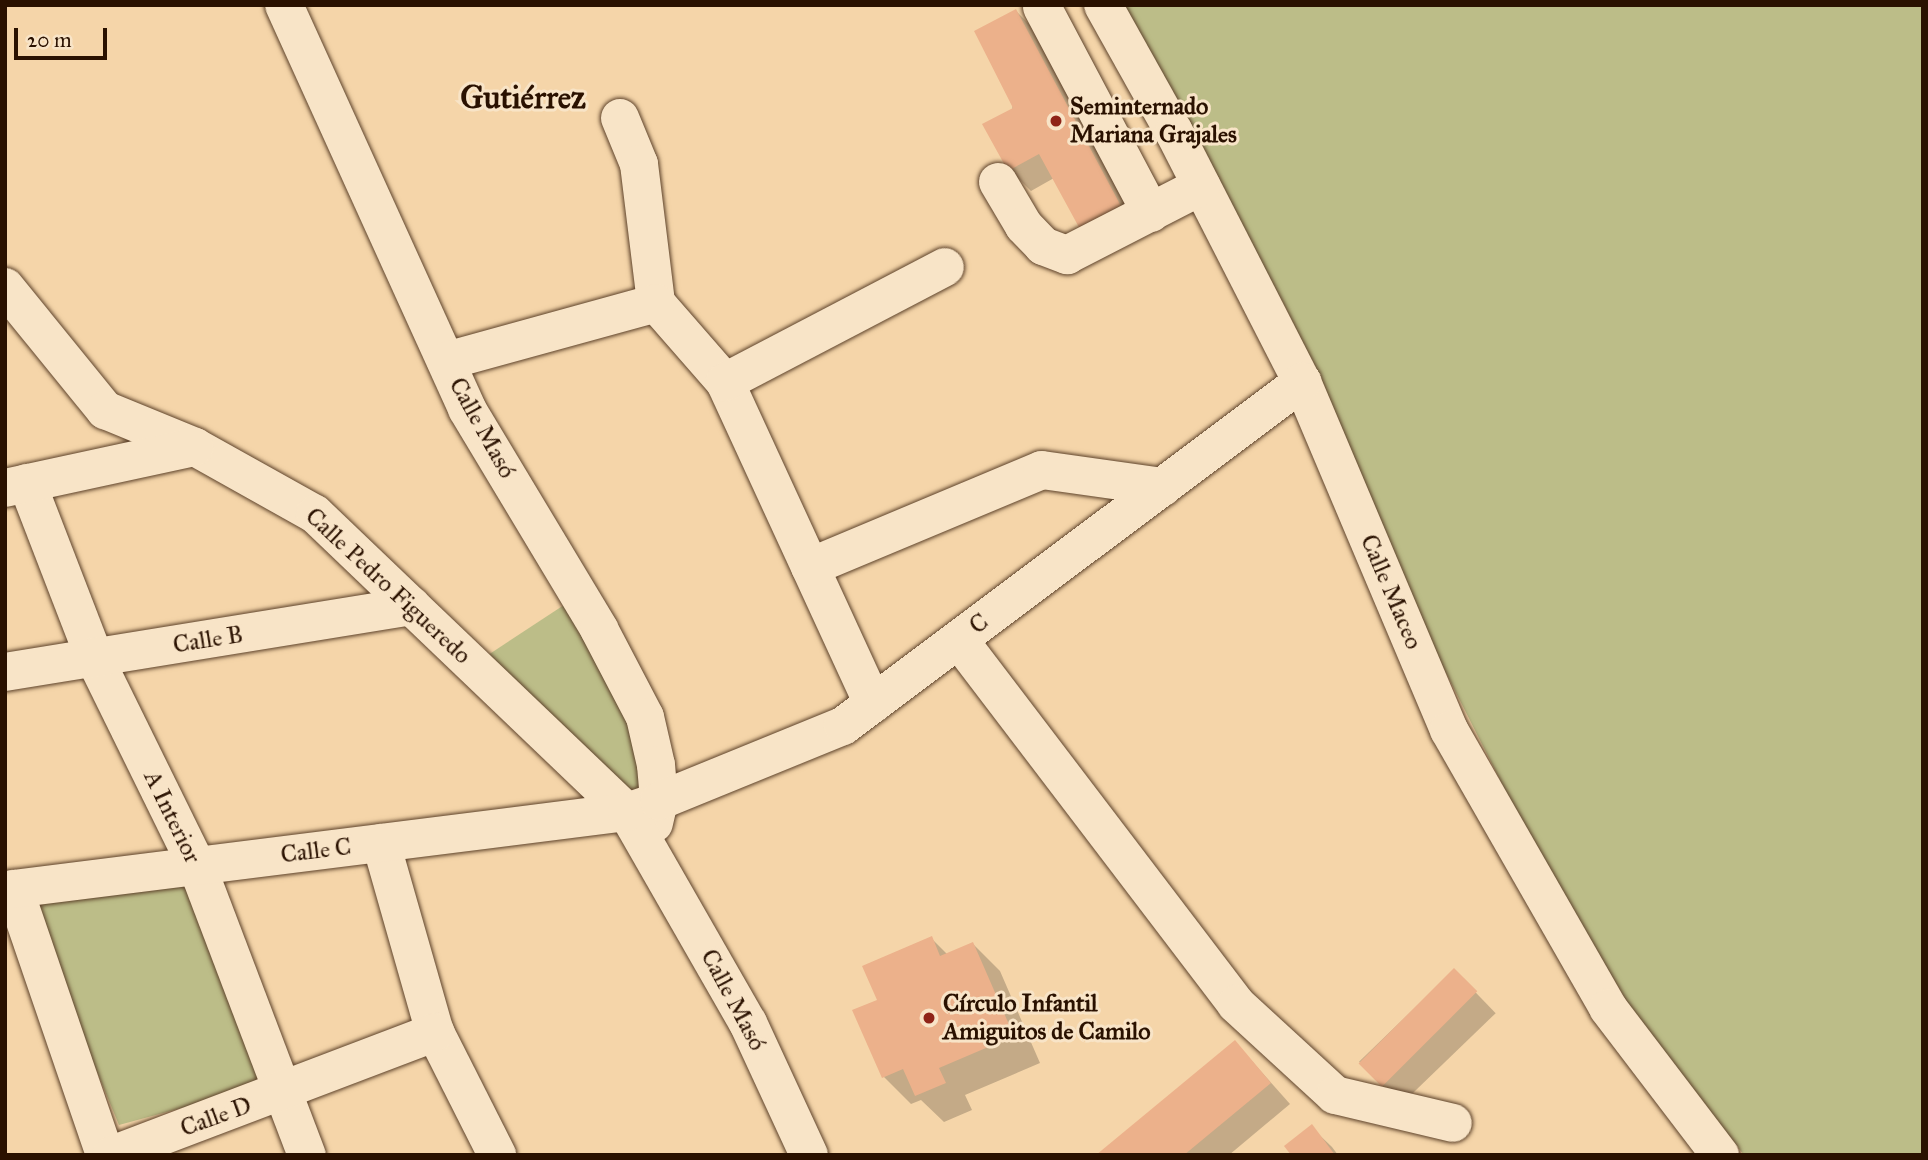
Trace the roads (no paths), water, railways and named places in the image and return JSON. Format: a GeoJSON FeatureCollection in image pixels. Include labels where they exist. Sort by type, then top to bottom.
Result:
{"type":"FeatureCollection","features":[{"type":"Feature","properties":{"kind":"street","name":"Calle Masó"},"geometry":{"type":"LineString","coordinates":[[284,5],[467,409],[599,629],[645,717],[643,806],[648,849],[748,1024],[809,1155]]}},
{"type":"Feature","properties":{"kind":"street","name":"Calle Maceo"},"geometry":{"type":"LineString","coordinates":[[1102,5],[1201,186],[1302,382],[1449,730],[1608,1008],[1720,1155]]}},
{"type":"Feature","properties":{"kind":"street"},"geometry":{"type":"LineString","coordinates":[[1042,7],[1151,213]]}},
{"type":"Feature","properties":{"kind":"street"},"geometry":{"type":"LineString","coordinates":[[620,118],[639,164],[656,303],[725,382],[873,704]]}},
{"type":"Feature","properties":{"kind":"street"},"geometry":{"type":"LineString","coordinates":[[998,182],[1033,236],[1043,246],[1067,255],[1201,186]]}},
{"type":"Feature","properties":{"kind":"street"},"geometry":{"type":"LineString","coordinates":[[725,382],[945,267]]}},
{"type":"Feature","properties":{"kind":"street","name":"Calle Pedro Figueredo"},"geometry":{"type":"LineString","coordinates":[[5,287],[105,410],[195,447],[315,514],[412,606],[643,806]]}},
{"type":"Feature","properties":{"kind":"street"},"geometry":{"type":"LineString","coordinates":[[446,361],[656,303]]}},
{"type":"Feature","properties":{"kind":"street","name":"C"},"geometry":{"type":"LineString","coordinates":[[643,806],[844,726],[1302,382]]}},
{"type":"Feature","properties":{"kind":"street"},"geometry":{"type":"LineString","coordinates":[[16,486],[195,447]]}},
{"type":"Feature","properties":{"kind":"street"},"geometry":{"type":"LineString","coordinates":[[810,567],[1042,470],[1163,486]]}},
{"type":"Feature","properties":{"kind":"street","name":"A Interior"},"geometry":{"type":"LineString","coordinates":[[16,486],[94,657],[197,866],[307,1155]]}},
{"type":"Feature","properties":{"kind":"street","name":"Calle B"},"geometry":{"type":"LineString","coordinates":[[5,673],[412,606]]}},
{"type":"Feature","properties":{"kind":"street"},"geometry":{"type":"LineString","coordinates":[[959,640],[1236,1004],[1335,1095],[1453,1123]]}},
{"type":"Feature","properties":{"kind":"street","name":"Calle C"},"geometry":{"type":"LineString","coordinates":[[10,889],[381,844],[643,806]]}},
{"type":"Feature","properties":{"kind":"street"},"geometry":{"type":"LineString","coordinates":[[381,844],[435,1032],[498,1155]]}},
{"type":"Feature","properties":{"kind":"street"},"geometry":{"type":"LineString","coordinates":[[10,889],[105,1155]]}},
{"type":"Feature","properties":{"kind":"street","name":"Calle D"},"geometry":{"type":"LineString","coordinates":[[112,1155],[282,1094],[435,1032]]}},
{"type":"Feature","properties":{"kind":"place","name":"Seminternado Mariana Grajales"},"geometry":{"type":"Point","coordinates":[1056,121]}},
{"type":"Feature","properties":{"kind":"place","name":"Círculo Infantil Amiguitos de Camilo"},"geometry":{"type":"Point","coordinates":[929,1018]}},
{"type":"Feature","properties":{"kind":"district","name":"Gutiérrez"},"geometry":{"type":"Point","coordinates":[523,98]}}]}
